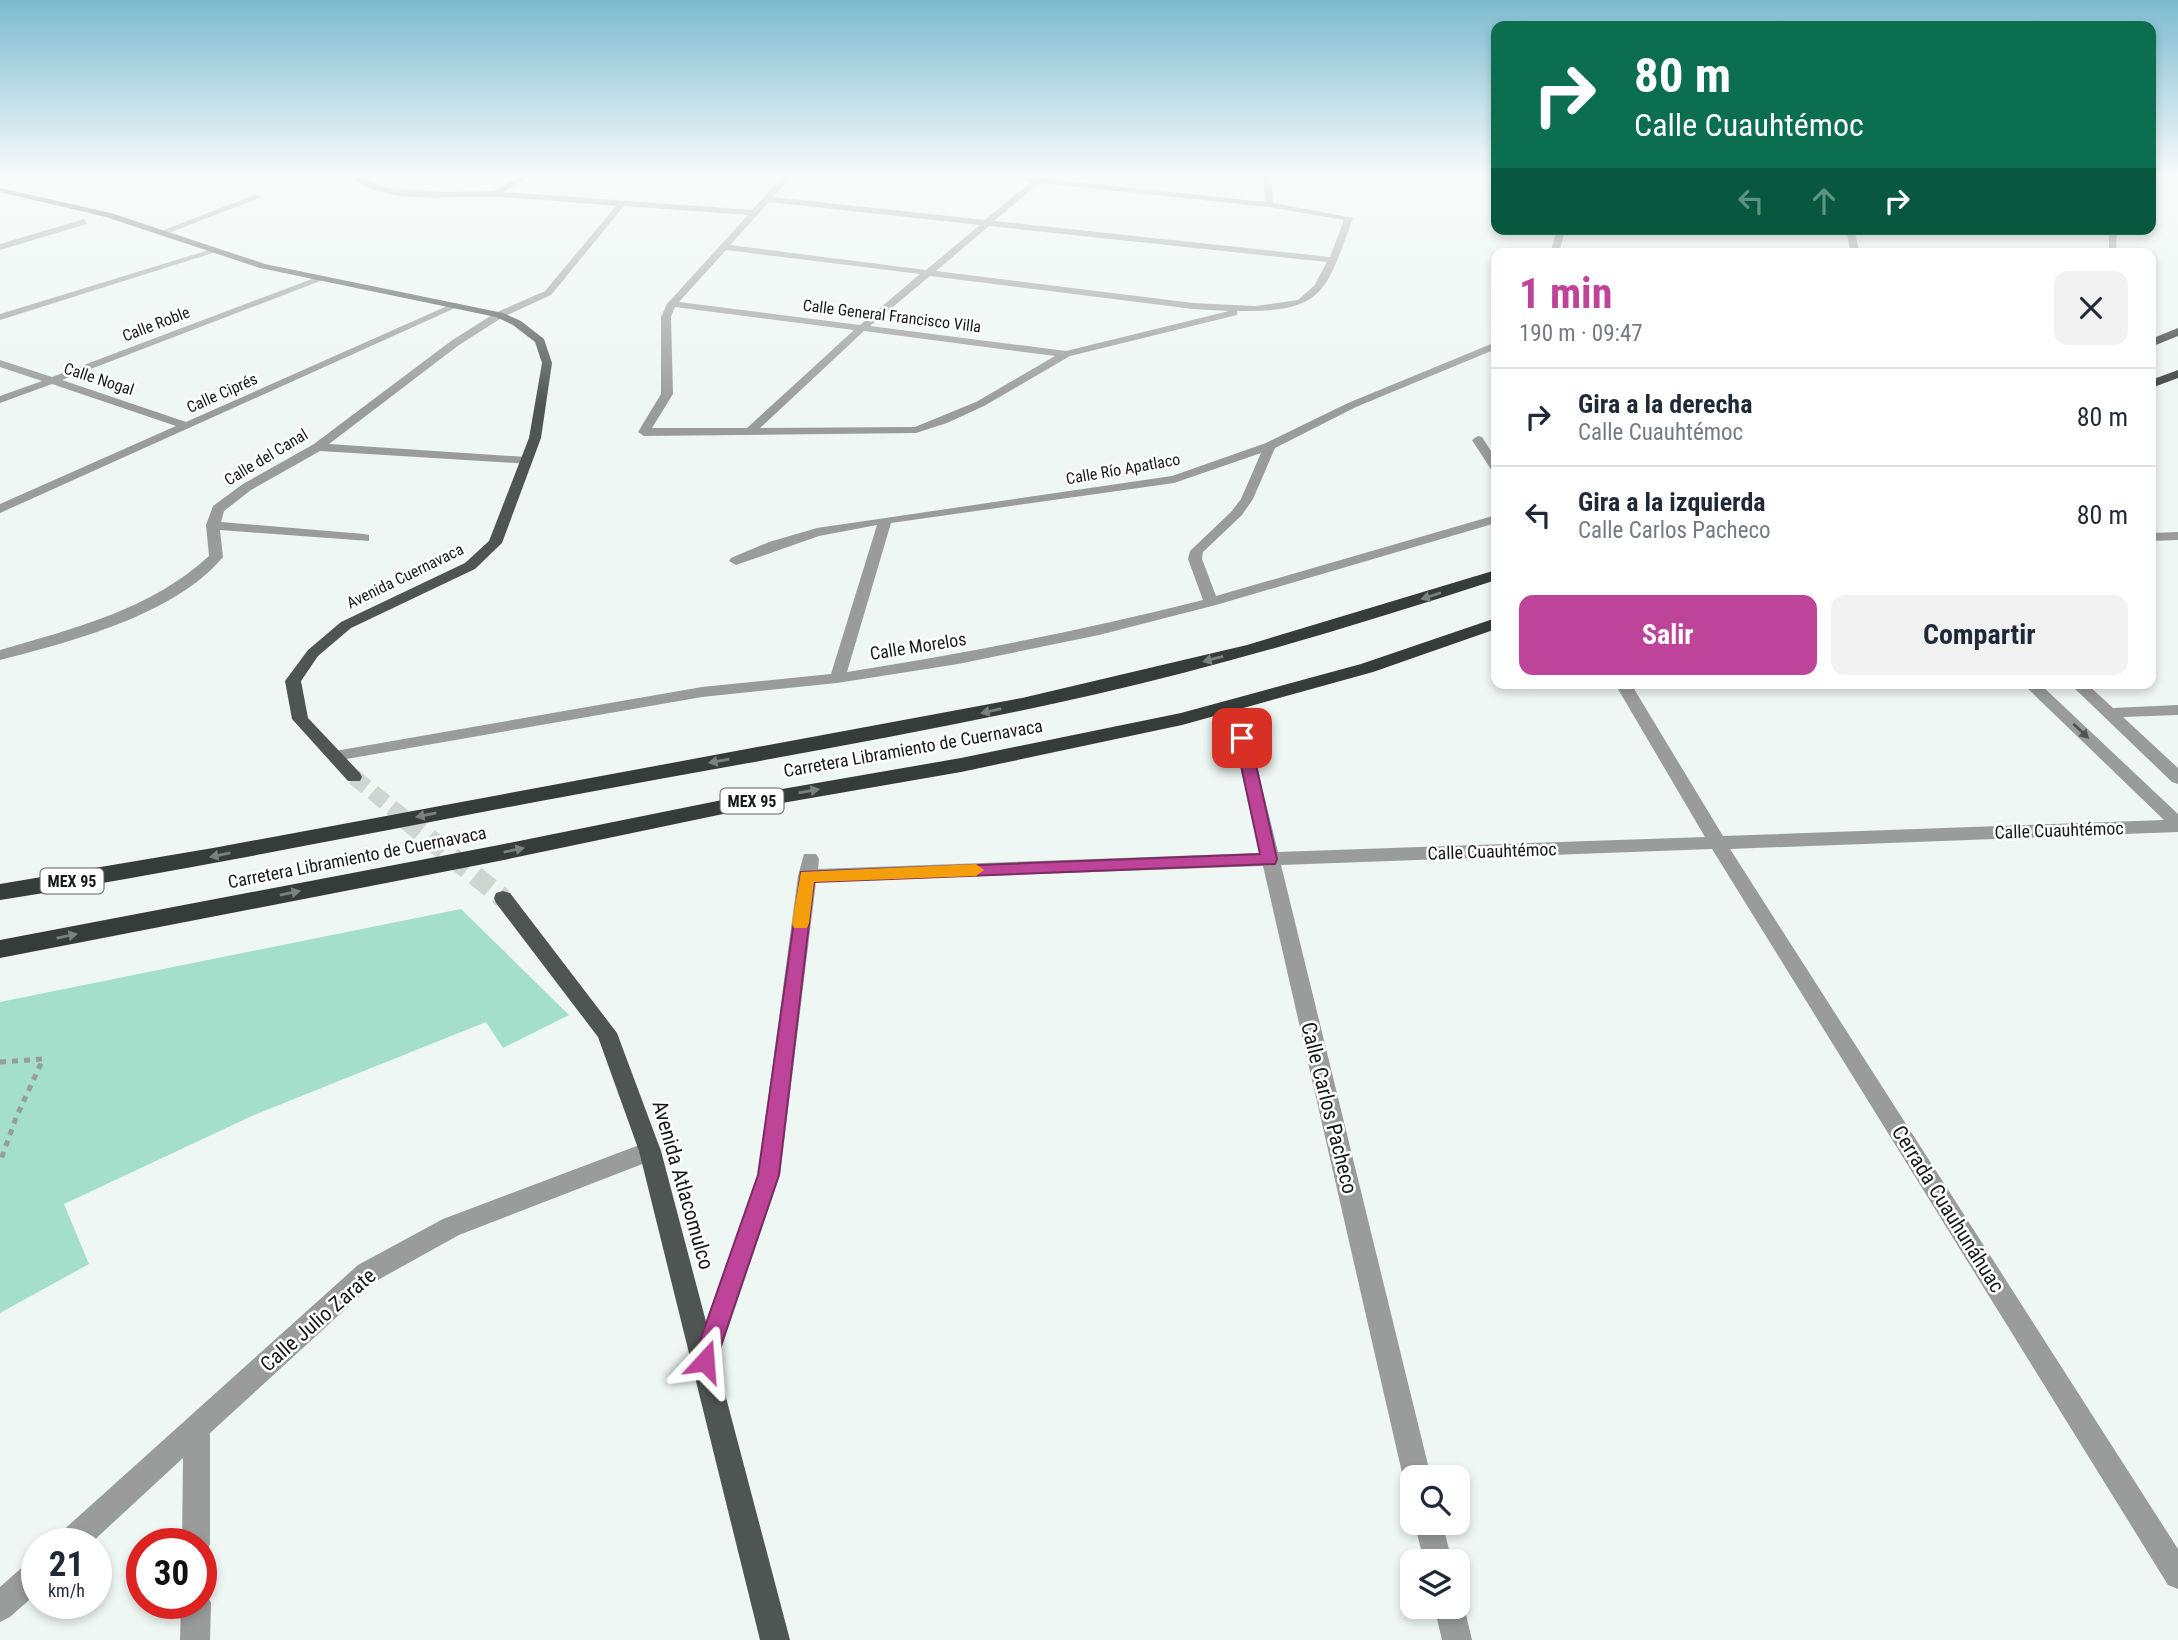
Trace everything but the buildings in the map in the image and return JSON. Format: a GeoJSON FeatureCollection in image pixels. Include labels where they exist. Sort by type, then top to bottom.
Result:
{"type":"FeatureCollection","features":[{"type":"Feature","properties":{"kind":"highway"},"geometry":{"type":"LineString","coordinates":[[2156,341],[2178,332]]}},
{"type":"Feature","properties":{"kind":"highway"},"geometry":{"type":"LineString","coordinates":[[2156,382],[2178,374]]}},
{"type":"Feature","properties":{"kind":"highway","name":"Carretera Libramiento de Cuernavaca"},"geometry":{"type":"LineString","coordinates":[[0,892],[145,870],[493,802],[976,714],[1171,670],[1335,627],[1491,577]]}},
{"type":"Feature","properties":{"kind":"highway","name":"Carretera Libramiento de Cuernavaca"},"geometry":{"type":"LineString","coordinates":[[0,949],[499,853],[747,802],[961,765],[1182,719],[1367,668],[1491,625]]}},
{"type":"Feature","properties":{"kind":"main road","name":"Avenida Cuernavaca"},"geometry":{"type":"LineString","coordinates":[[223,254],[263,266],[499,315],[517,323],[540,341],[547,363],[535,438],[495,543],[470,566],[346,625],[313,653],[293,681],[300,719],[335,756]]}},
{"type":"Feature","properties":{"kind":"main road"},"geometry":{"type":"LineString","coordinates":[[335,756],[354,778]]}},
{"type":"Feature","properties":{"kind":"main road","name":"Avenida Atlacomulco"},"geometry":{"type":"LineString","coordinates":[[503,898],[607,1033],[650,1151],[775,1640]]}},
{"type":"Feature","properties":{"kind":"street"},"geometry":{"type":"LineString","coordinates":[[0,317],[207,254]]}},
{"type":"Feature","properties":{"kind":"street","name":"Calle del Canal"},"geometry":{"type":"LineString","coordinates":[[213,524],[218,509],[247,487],[318,447],[454,343],[499,315],[548,293],[581,254]]}},
{"type":"Feature","properties":{"kind":"street"},"geometry":{"type":"LineString","coordinates":[[718,254],[672,304],[666,317],[667,394],[644,432],[916,430],[980,404],[1066,354],[1252,309]]}},
{"type":"Feature","properties":{"kind":"street"},"geometry":{"type":"LineString","coordinates":[[775,254],[1193,306],[1252,309],[1287,306],[1309,298],[1335,254]]}},
{"type":"Feature","properties":{"kind":"street"},"geometry":{"type":"LineString","coordinates":[[750,431],[862,328],[950,254]]}},
{"type":"Feature","properties":{"kind":"street"},"geometry":{"type":"LineString","coordinates":[[1273,254],[1333,260]]}},
{"type":"Feature","properties":{"kind":"street","name":"Calle Roble"},"geometry":{"type":"LineString","coordinates":[[0,400],[323,278]]}},
{"type":"Feature","properties":{"kind":"street","name":"Calle General Francisco Villa"},"geometry":{"type":"LineString","coordinates":[[672,304],[1066,354]]}},
{"type":"Feature","properties":{"kind":"street","name":"Calle Ciprés"},"geometry":{"type":"LineString","coordinates":[[0,509],[457,305]]}},
{"type":"Feature","properties":{"kind":"street","name":"Calle Río Apatlaco"},"geometry":{"type":"LineString","coordinates":[[736,561],[774,545],[817,533],[885,520],[1174,479],[1270,446],[1352,405],[1491,347]]}},
{"type":"Feature","properties":{"kind":"street","name":"Calle Nogal"},"geometry":{"type":"LineString","coordinates":[[0,363],[188,426]]}},
{"type":"Feature","properties":{"kind":"street"},"geometry":{"type":"LineString","coordinates":[[1478,440],[1491,460]]}},
{"type":"Feature","properties":{"kind":"street"},"geometry":{"type":"LineString","coordinates":[[1211,602],[1195,559],[1197,551],[1236,515],[1247,499],[1270,446]]}},
{"type":"Feature","properties":{"kind":"street"},"geometry":{"type":"LineString","coordinates":[[318,447],[527,461]]}},
{"type":"Feature","properties":{"kind":"street"},"geometry":{"type":"LineString","coordinates":[[837,678],[885,520]]}},
{"type":"Feature","properties":{"kind":"street","name":"Calle Morelos"},"geometry":{"type":"LineString","coordinates":[[335,756],[702,692],[837,678],[958,659],[1060,639],[1211,602],[1491,520]]}},
{"type":"Feature","properties":{"kind":"street"},"geometry":{"type":"LineString","coordinates":[[0,655],[119,617],[197,577],[216,557],[213,524],[364,538]]}},
{"type":"Feature","properties":{"kind":"street"},"geometry":{"type":"LineString","coordinates":[[2156,537],[2178,536]]}},
{"type":"Feature","properties":{"kind":"street","name":"Cerrada Cuauhunáhuac"},"geometry":{"type":"LineString","coordinates":[[1626,689],[1717,842],[2178,1575]]}},
{"type":"Feature","properties":{"kind":"street"},"geometry":{"type":"LineString","coordinates":[[2037,689],[2178,825]]}},
{"type":"Feature","properties":{"kind":"street"},"geometry":{"type":"LineString","coordinates":[[2083,689],[2178,778]]}},
{"type":"Feature","properties":{"kind":"street"},"geometry":{"type":"LineString","coordinates":[[2109,713],[2178,710]]}},
{"type":"Feature","properties":{"kind":"street","name":"Calle Carlos Pacheco"},"geometry":{"type":"LineString","coordinates":[[1242,738],[1415,1465]]}},
{"type":"Feature","properties":{"kind":"street","name":"Calle Cuauhtémoc"},"geometry":{"type":"LineString","coordinates":[[705,1361],[769,1175],[808,868],[1269,859],[2178,825]]}},
{"type":"Feature","properties":{"kind":"street","name":"Calle Julio Zarate"},"geometry":{"type":"LineString","coordinates":[[86,1528],[367,1273],[451,1227],[650,1151]]}},
{"type":"Feature","properties":{"kind":"street"},"geometry":{"type":"LineString","coordinates":[[196,1528],[197,1426]]}},
{"type":"Feature","properties":{"kind":"street"},"geometry":{"type":"LineString","coordinates":[[0,1607],[21,1588]]}},
{"type":"Feature","properties":{"kind":"street"},"geometry":{"type":"LineString","coordinates":[[195,1640],[196,1619]]}},
{"type":"Feature","properties":{"kind":"street"},"geometry":{"type":"LineString","coordinates":[[1451,1619],[1457,1640]]}},
{"type":"Feature","properties":{"kind":"path"},"geometry":{"type":"LineString","coordinates":[[0,1062],[43,1059],[16,1118],[0,1162]]}},
{"type":"Feature","properties":{"kind":"green space"},"geometry":{"type":"Polygon","coordinates":[[[461,909],[569,1015],[503,1048],[486,1022],[254,1115],[64,1204],[89,1264],[0,1313],[0,1002],[461,909]]]}},
{"type":"Feature","properties":{"kind":"tunnel"},"geometry":{"type":"LineString","coordinates":[[354,777],[407,820]]}},
{"type":"Feature","properties":{"kind":"tunnel"},"geometry":{"type":"LineString","coordinates":[[405,819],[503,898]]}},
{"type":"Feature","properties":{"kind":"slow traffic"},"geometry":{"type":"LineString","coordinates":[[801,923],[807,876],[976,870]]}},
{"type":"Feature","properties":{"kind":"route"},"geometry":{"type":"LineString","coordinates":[[705,1361],[769,1175],[807,876],[1269,859],[1242,738]]}}]}
